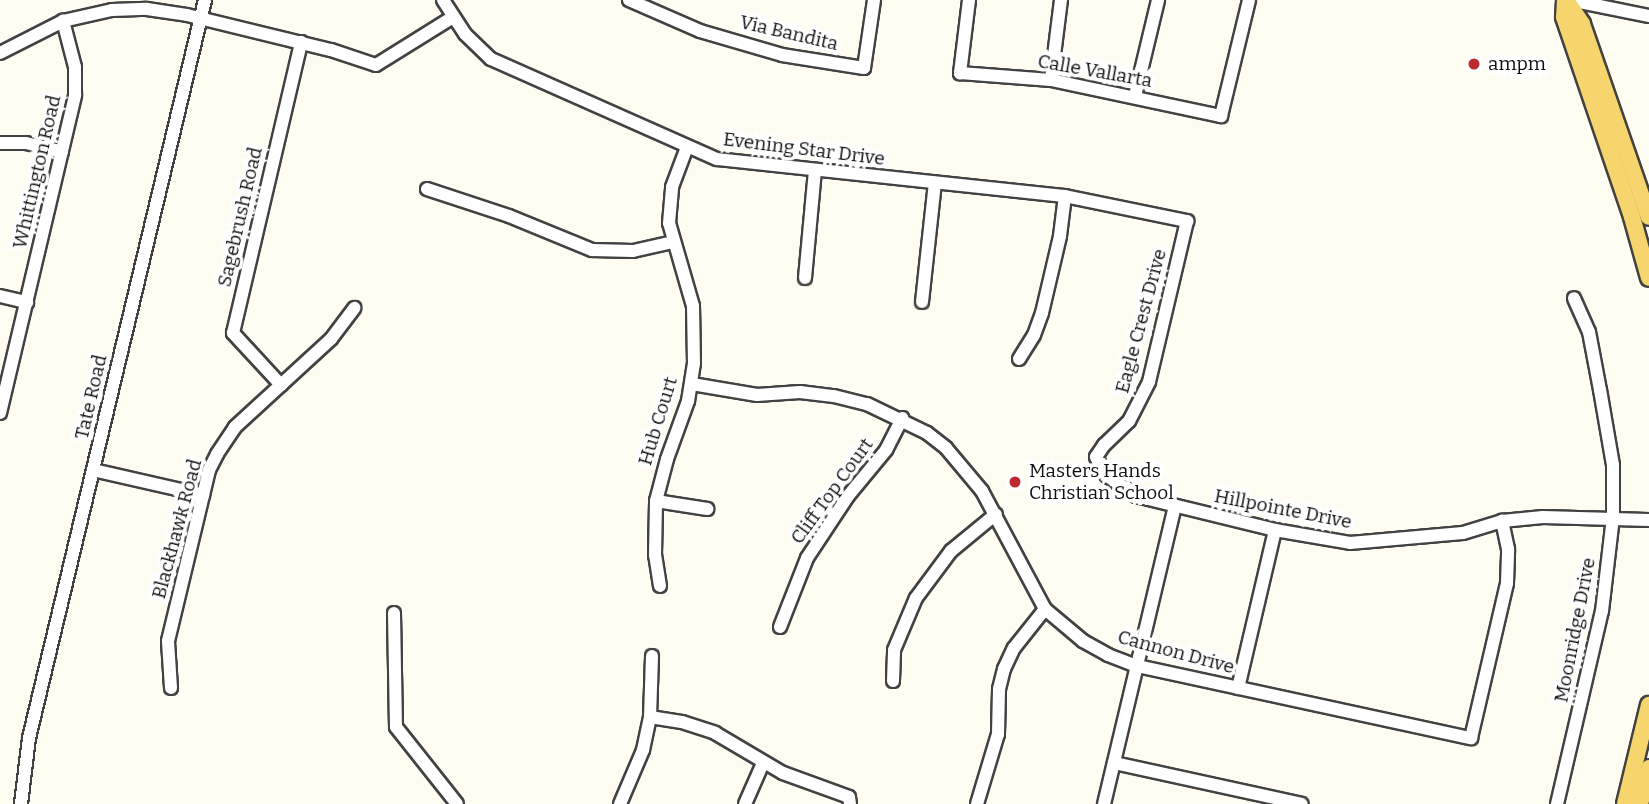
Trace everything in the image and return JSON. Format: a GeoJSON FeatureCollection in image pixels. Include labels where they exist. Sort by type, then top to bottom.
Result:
{"type":"FeatureCollection","features":[{"type":"Feature","properties":{"kind":"main road"},"geometry":{"type":"LineString","coordinates":[[1567,0],[1582,23],[1649,217]]}},
{"type":"Feature","properties":{"kind":"main road"},"geometry":{"type":"LineString","coordinates":[[1567,0],[1564,17],[1646,254],[1649,278]]}},
{"type":"Feature","properties":{"kind":"main road"},"geometry":{"type":"LineString","coordinates":[[1625,804],[1649,705]]}},
{"type":"Feature","properties":{"kind":"main road"},"geometry":{"type":"LineString","coordinates":[[1640,804],[1649,768]]}},
{"type":"Feature","properties":{"kind":"street","name":"Tate Road"},"geometry":{"type":"LineString","coordinates":[[21,804],[29,738],[205,0]]}},
{"type":"Feature","properties":{"kind":"street","name":"Evening Star Drive"},"geometry":{"type":"LineString","coordinates":[[443,0],[476,47],[504,66],[687,148],[733,162],[1065,196],[1186,221]]}},
{"type":"Feature","properties":{"kind":"street","name":"Via Bandita"},"geometry":{"type":"LineString","coordinates":[[629,0],[700,31],[758,48],[864,68],[874,0]]}},
{"type":"Feature","properties":{"kind":"street","name":"Calle Vallarta"},"geometry":{"type":"LineString","coordinates":[[969,0],[960,74],[1051,80],[1221,116],[1249,0]]}},
{"type":"Feature","properties":{"kind":"street"},"geometry":{"type":"LineString","coordinates":[[1051,80],[1061,0]]}},
{"type":"Feature","properties":{"kind":"street"},"geometry":{"type":"LineString","coordinates":[[1136,96],[1158,0]]}},
{"type":"Feature","properties":{"kind":"street"},"geometry":{"type":"LineString","coordinates":[[1567,0],[1649,16]]}},
{"type":"Feature","properties":{"kind":"street"},"geometry":{"type":"LineString","coordinates":[[0,52],[63,21],[112,10],[135,9],[200,18],[301,42],[376,65],[453,17]]}},
{"type":"Feature","properties":{"kind":"street","name":"Whittington Road"},"geometry":{"type":"LineString","coordinates":[[0,413],[75,94],[75,67],[63,21]]}},
{"type":"Feature","properties":{"kind":"street","name":"Sagebrush Road"},"geometry":{"type":"LineString","coordinates":[[281,385],[233,333],[301,42]]}},
{"type":"Feature","properties":{"kind":"street"},"geometry":{"type":"LineString","coordinates":[[0,143],[26,143],[62,152]]}},
{"type":"Feature","properties":{"kind":"street","name":"Hub Court"},"geometry":{"type":"LineString","coordinates":[[660,586],[654,555],[656,502],[692,384],[695,339],[692,306],[673,242],[670,204],[687,148]]}},
{"type":"Feature","properties":{"kind":"street"},"geometry":{"type":"LineString","coordinates":[[805,278],[815,170]]}},
{"type":"Feature","properties":{"kind":"street"},"geometry":{"type":"LineString","coordinates":[[922,302],[935,183]]}},
{"type":"Feature","properties":{"kind":"street"},"geometry":{"type":"LineString","coordinates":[[427,189],[509,216],[592,250],[633,251],[673,242]]}},
{"type":"Feature","properties":{"kind":"street"},"geometry":{"type":"LineString","coordinates":[[1019,359],[1034,335],[1042,313],[1060,236],[1065,196]]}},
{"type":"Feature","properties":{"kind":"street","name":"Eagle Crest Drive"},"geometry":{"type":"LineString","coordinates":[[1096,457],[1104,445],[1129,421],[1149,382],[1186,221]]}},
{"type":"Feature","properties":{"kind":"street"},"geometry":{"type":"LineString","coordinates":[[0,296],[27,302]]}},
{"type":"Feature","properties":{"kind":"street","name":"Moonridge Drive"},"geometry":{"type":"LineString","coordinates":[[1557,804],[1602,611],[1614,518],[1613,466],[1600,390],[1589,332],[1574,298]]}},
{"type":"Feature","properties":{"kind":"street","name":"Blackhawk Road"},"geometry":{"type":"LineString","coordinates":[[171,688],[168,641],[209,470],[225,439],[331,340],[354,308]]}},
{"type":"Feature","properties":{"kind":"street","name":"Cannon Drive"},"geometry":{"type":"LineString","coordinates":[[692,384],[757,395],[800,392],[834,396],[867,404],[902,418],[946,448],[974,480],[996,514],[1045,609],[1083,642],[1137,666],[1472,738],[1507,583],[1508,549],[1502,522]]}},
{"type":"Feature","properties":{"kind":"street","name":"Cliff Top Court"},"geometry":{"type":"LineString","coordinates":[[780,627],[807,558],[848,496],[886,450],[902,418]]}},
{"type":"Feature","properties":{"kind":"street","name":"Hillpointe Drive"},"geometry":{"type":"LineString","coordinates":[[1096,457],[1106,475],[1136,496],[1275,530],[1350,543],[1463,533],[1502,522],[1543,517],[1649,520]]}},
{"type":"Feature","properties":{"kind":"street"},"geometry":{"type":"LineString","coordinates":[[93,470],[202,495]]}},
{"type":"Feature","properties":{"kind":"street"},"geometry":{"type":"LineString","coordinates":[[656,502],[707,509]]}},
{"type":"Feature","properties":{"kind":"street"},"geometry":{"type":"LineString","coordinates":[[1104,804],[1175,507]]}},
{"type":"Feature","properties":{"kind":"street"},"geometry":{"type":"LineString","coordinates":[[893,681],[894,649],[916,598],[951,551],[996,514]]}},
{"type":"Feature","properties":{"kind":"street"},"geometry":{"type":"LineString","coordinates":[[1238,688],[1275,530]]}},
{"type":"Feature","properties":{"kind":"street"},"geometry":{"type":"LineString","coordinates":[[977,804],[998,734],[999,689],[1004,669],[1014,648],[1045,609]]}},
{"type":"Feature","properties":{"kind":"street"},"geometry":{"type":"LineString","coordinates":[[394,613],[396,727],[457,804]]}},
{"type":"Feature","properties":{"kind":"street"},"geometry":{"type":"LineString","coordinates":[[620,804],[638,765],[650,717],[652,656]]}},
{"type":"Feature","properties":{"kind":"street"},"geometry":{"type":"LineString","coordinates":[[650,717],[699,726],[763,763],[849,797],[850,804]]}},
{"type":"Feature","properties":{"kind":"street"},"geometry":{"type":"LineString","coordinates":[[745,804],[763,763]]}},
{"type":"Feature","properties":{"kind":"street"},"geometry":{"type":"LineString","coordinates":[[1114,763],[1302,804]]}},
{"type":"Feature","properties":{"kind":"place","name":"ampm"},"geometry":{"type":"Point","coordinates":[1474,64]}},
{"type":"Feature","properties":{"kind":"place","name":"Masters Hands Christian School"},"geometry":{"type":"Point","coordinates":[1015,482]}}]}
